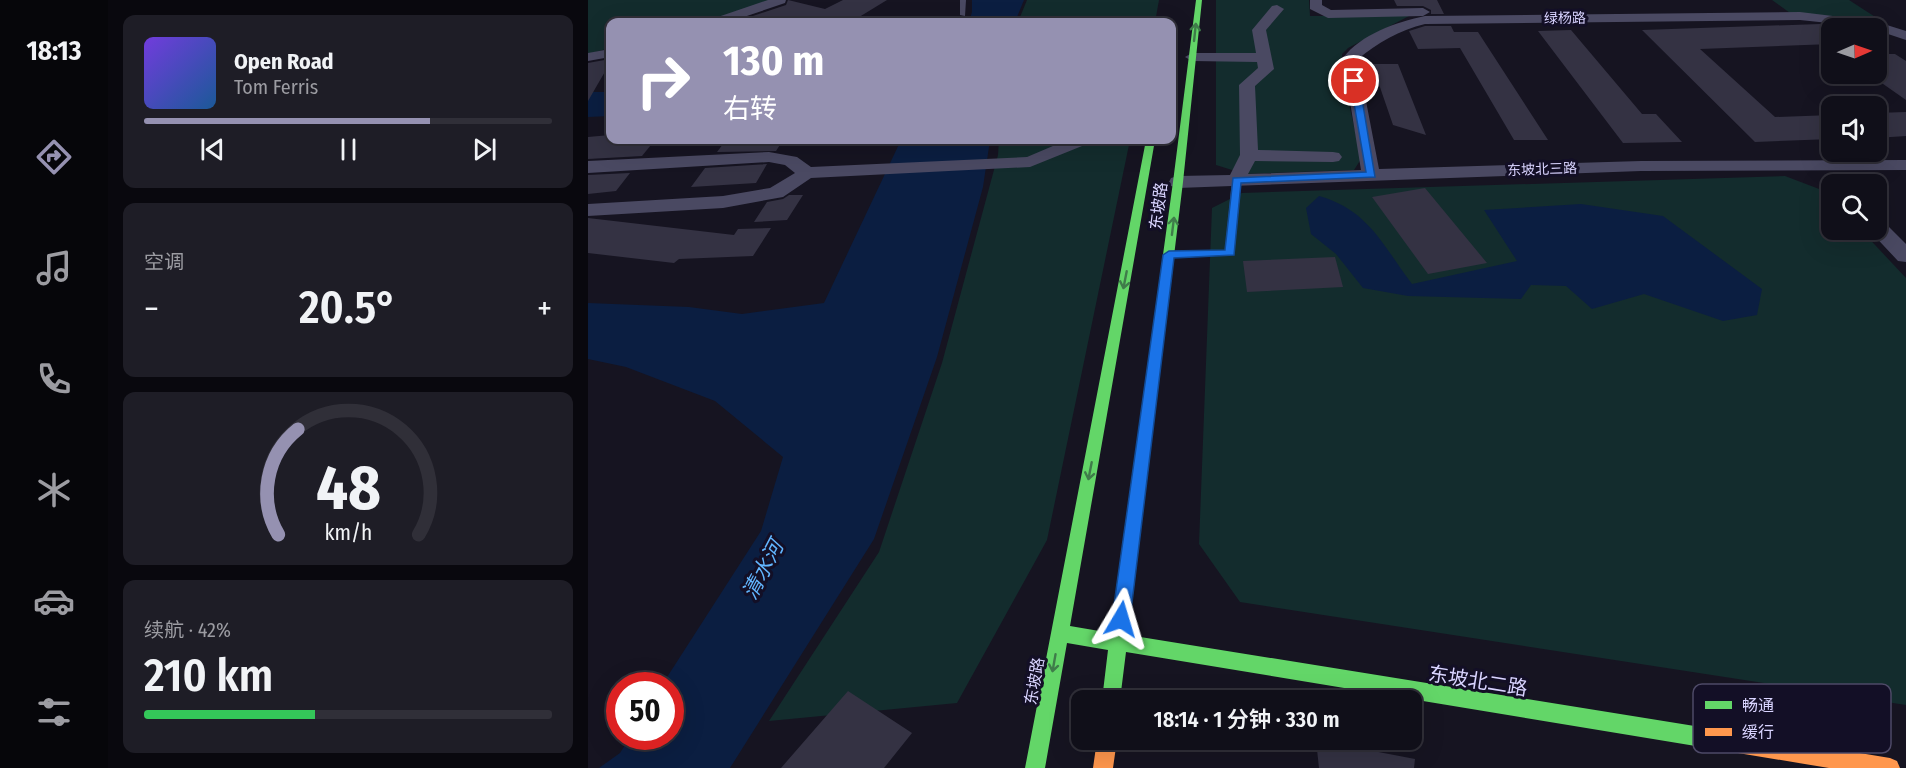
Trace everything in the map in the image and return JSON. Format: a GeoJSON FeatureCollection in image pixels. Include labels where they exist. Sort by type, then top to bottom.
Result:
{"type":"FeatureCollection","features":[{"type":"Feature","properties":{"kind":"main road","name":"东坡路"},"geometry":{"type":"LineString","coordinates":[[1112,690],[1169,255],[1199,0]]}},
{"type":"Feature","properties":{"kind":"main road","name":"东坡路"},"geometry":{"type":"LineString","coordinates":[[1035,768],[1150,144]]}},
{"type":"Feature","properties":{"kind":"main road","name":"东坡北二路"},"geometry":{"type":"LineString","coordinates":[[1059,633],[1693,736]]}},
{"type":"Feature","properties":{"kind":"main road"},"geometry":{"type":"LineString","coordinates":[[1103,768],[1106,750]]}},
{"type":"Feature","properties":{"kind":"main road","name":"东坡北二路"},"geometry":{"type":"LineString","coordinates":[[1798,753],[1890,768]]}},
{"type":"Feature","properties":{"kind":"street"},"geometry":{"type":"LineString","coordinates":[[728,18],[780,0]]}},
{"type":"Feature","properties":{"kind":"street"},"geometry":{"type":"LineString","coordinates":[[1316,0],[1315,6],[1328,14],[1567,8],[1575,5]]}},
{"type":"Feature","properties":{"kind":"street"},"geometry":{"type":"LineString","coordinates":[[1673,3],[1710,11],[1755,9]]}},
{"type":"Feature","properties":{"kind":"street"},"geometry":{"type":"LineString","coordinates":[[1236,180],[1250,155],[1247,85],[1266,69],[1259,30],[1277,9]]}},
{"type":"Feature","properties":{"kind":"street","name":"绿杨路"},"geometry":{"type":"LineString","coordinates":[[1371,175],[1350,58],[1362,47],[1407,23],[1425,20],[1755,9],[1874,25],[1906,36]]}},
{"type":"Feature","properties":{"kind":"street"},"geometry":{"type":"LineString","coordinates":[[588,57],[606,54]]}},
{"type":"Feature","properties":{"kind":"street"},"geometry":{"type":"LineString","coordinates":[[1192,57],[1264,58]]}},
{"type":"Feature","properties":{"kind":"street"},"geometry":{"type":"LineString","coordinates":[[588,210],[723,202],[766,195],[776,193],[807,173],[1030,162],[1071,144]]}},
{"type":"Feature","properties":{"kind":"street"},"geometry":{"type":"LineString","coordinates":[[1250,155],[1333,158]]}},
{"type":"Feature","properties":{"kind":"street"},"geometry":{"type":"LineString","coordinates":[[588,167],[769,157],[791,161],[807,173]]}},
{"type":"Feature","properties":{"kind":"street"},"geometry":{"type":"LineString","coordinates":[[1819,165],[1828,174]]}},
{"type":"Feature","properties":{"kind":"street","name":"东坡北三路"},"geometry":{"type":"LineString","coordinates":[[1178,182],[1641,166],[1906,165]]}},
{"type":"Feature","properties":{"kind":"street"},"geometry":{"type":"LineString","coordinates":[[1887,236],[1906,256]]}},
{"type":"Feature","properties":{"kind":"lane"},"geometry":{"type":"LineString","coordinates":[[963,0],[963,15]]}},
{"type":"Feature","properties":{"kind":"lane"},"geometry":{"type":"LineString","coordinates":[[1169,255],[1230,253],[1236,180]]}},
{"type":"Feature","properties":{"kind":"green space"},"geometry":{"type":"Polygon","coordinates":[[[588,0],[772,0],[728,18],[606,18],[606,49],[588,54],[588,0]]]}},
{"type":"Feature","properties":{"kind":"green space"},"geometry":{"type":"Polygon","coordinates":[[[1027,0],[1159,0],[1156,18],[1020,18],[1027,0]]]}},
{"type":"Feature","properties":{"kind":"green space"},"geometry":{"type":"Polygon","coordinates":[[[1216,0],[1309,0],[1310,16],[1409,16],[1348,48],[1342,54],[1342,71],[1361,159],[1354,170],[1245,174],[1216,165],[1216,0]]]}},
{"type":"Feature","properties":{"kind":"green space"},"geometry":{"type":"Polygon","coordinates":[[[1772,0],[1849,0],[1877,18],[1842,18],[1790,13],[1772,0]]]}},
{"type":"Feature","properties":{"kind":"green space"},"geometry":{"type":"Polygon","coordinates":[[[999,144],[1129,144],[1047,540],[957,703],[769,721],[879,552],[942,363],[998,155],[999,144]]]}},
{"type":"Feature","properties":{"kind":"green space"},"geometry":{"type":"Polygon","coordinates":[[[1785,176],[1821,190],[1821,240],[1870,240],[1906,278],[1906,705],[1891,703],[1891,684],[1770,684],[1240,602],[1199,544],[1212,208],[1242,193],[1785,176]]]}},
{"type":"Feature","properties":{"kind":"water"},"geometry":{"type":"Polygon","coordinates":[[[972,0],[1024,0],[1017,18],[970,18],[972,0]]]}},
{"type":"Feature","properties":{"kind":"water"},"geometry":{"type":"Polygon","coordinates":[[[588,92],[606,92],[606,116],[588,117],[588,92]]]}},
{"type":"Feature","properties":{"kind":"water","name":"清水河"},"geometry":{"type":"Polygon","coordinates":[[[899,144],[989,144],[983,187],[937,357],[874,539],[730,768],[599,768],[622,750],[684,750],[684,672],[670,672],[761,531],[783,457],[715,401],[626,367],[588,359],[588,303],[689,307],[742,314],[824,303],[899,144]]]}},
{"type":"Feature","properties":{"kind":"water"},"geometry":{"type":"Polygon","coordinates":[[[1319,196],[1351,210],[1363,220],[1383,243],[1412,284],[1517,261],[1484,210],[1581,204],[1663,216],[1762,289],[1757,315],[1723,321],[1644,294],[1592,309],[1566,286],[1531,285],[1521,299],[1408,296],[1363,288],[1336,254],[1311,234],[1306,208],[1319,196]]]}},
{"type":"Feature","properties":{"kind":"building"},"geometry":{"type":"Polygon","coordinates":[[[788,0],[825,9],[843,0],[887,0],[858,18],[747,18],[786,5],[788,0]]]}},
{"type":"Feature","properties":{"kind":"building"},"geometry":{"type":"Polygon","coordinates":[[[1394,0],[1437,0],[1444,14],[1431,14],[1431,10],[1423,6],[1397,6],[1394,0]]]}},
{"type":"Feature","properties":{"kind":"building"},"geometry":{"type":"Polygon","coordinates":[[[1821,24],[1821,44],[1700,49],[1775,117],[1821,115],[1821,139],[1755,142],[1642,30],[1821,24]]]}},
{"type":"Feature","properties":{"kind":"building"},"geometry":{"type":"Polygon","coordinates":[[[1425,26],[1451,26],[1454,32],[1478,32],[1548,140],[1514,140],[1460,48],[1418,49],[1409,31],[1425,26]]]}},
{"type":"Feature","properties":{"kind":"building"},"geometry":{"type":"Polygon","coordinates":[[[1571,30],[1642,114],[1656,114],[1682,142],[1623,143],[1538,31],[1571,30]]]}},
{"type":"Feature","properties":{"kind":"building"},"geometry":{"type":"Polygon","coordinates":[[[1887,54],[1895,54],[1906,61],[1906,100],[1883,84],[1887,84],[1887,54]]]}},
{"type":"Feature","properties":{"kind":"building"},"geometry":{"type":"Polygon","coordinates":[[[606,60],[606,70],[588,101],[588,63],[606,60]]]}},
{"type":"Feature","properties":{"kind":"building"},"geometry":{"type":"Polygon","coordinates":[[[1372,64],[1398,64],[1426,135],[1393,125],[1372,64]]]}},
{"type":"Feature","properties":{"kind":"building"},"geometry":{"type":"Polygon","coordinates":[[[1906,112],[1906,136],[1887,137],[1887,113],[1906,112]]]}},
{"type":"Feature","properties":{"kind":"building"},"geometry":{"type":"Polygon","coordinates":[[[606,135],[606,144],[652,144],[642,156],[588,159],[588,137],[606,135]]]}},
{"type":"Feature","properties":{"kind":"building"},"geometry":{"type":"Polygon","coordinates":[[[723,144],[780,144],[776,151],[717,152],[723,144]]]}},
{"type":"Feature","properties":{"kind":"building"},"geometry":{"type":"Polygon","coordinates":[[[767,164],[756,183],[691,187],[705,168],[767,164]]]}},
{"type":"Feature","properties":{"kind":"building"},"geometry":{"type":"Polygon","coordinates":[[[630,173],[616,191],[588,194],[588,175],[630,173]]]}},
{"type":"Feature","properties":{"kind":"building"},"geometry":{"type":"Polygon","coordinates":[[[1425,188],[1487,263],[1428,274],[1372,197],[1425,188]]]}},
{"type":"Feature","properties":{"kind":"building"},"geometry":{"type":"Polygon","coordinates":[[[789,195],[803,195],[787,220],[754,222],[767,202],[783,199],[789,195]]]}},
{"type":"Feature","properties":{"kind":"building"},"geometry":{"type":"Polygon","coordinates":[[[588,218],[734,235],[738,229],[771,228],[753,256],[679,259],[674,263],[588,253],[588,218]]]}},
{"type":"Feature","properties":{"kind":"building"},"geometry":{"type":"Polygon","coordinates":[[[1335,257],[1343,287],[1247,292],[1243,261],[1335,257]]]}},
{"type":"Feature","properties":{"kind":"building"},"geometry":{"type":"Polygon","coordinates":[[[848,691],[912,733],[884,768],[781,768],[848,691]]]}},
{"type":"Feature","properties":{"kind":"building"},"geometry":{"type":"Polygon","coordinates":[[[1317,750],[1368,750],[1415,759],[1414,768],[1319,768],[1317,750]]]}},
{"type":"Feature","properties":{"kind":"traffic: fast"},"geometry":{"type":"LineString","coordinates":[[1112,690],[1178,182],[1199,0]]}},
{"type":"Feature","properties":{"kind":"traffic: fast"},"geometry":{"type":"LineString","coordinates":[[1035,768],[1150,144]]}},
{"type":"Feature","properties":{"kind":"traffic: fast"},"geometry":{"type":"LineString","coordinates":[[1060,633],[1693,736]]}},
{"type":"Feature","properties":{"kind":"traffic: slow"},"geometry":{"type":"LineString","coordinates":[[1103,768],[1106,750]]}},
{"type":"Feature","properties":{"kind":"traffic: slow"},"geometry":{"type":"LineString","coordinates":[[1799,753],[1890,768]]}},
{"type":"Feature","properties":{"kind":"route"},"geometry":{"type":"LineString","coordinates":[[1121,619],[1169,255],[1230,253],[1236,180],[1371,175],[1354,81]]}}]}
